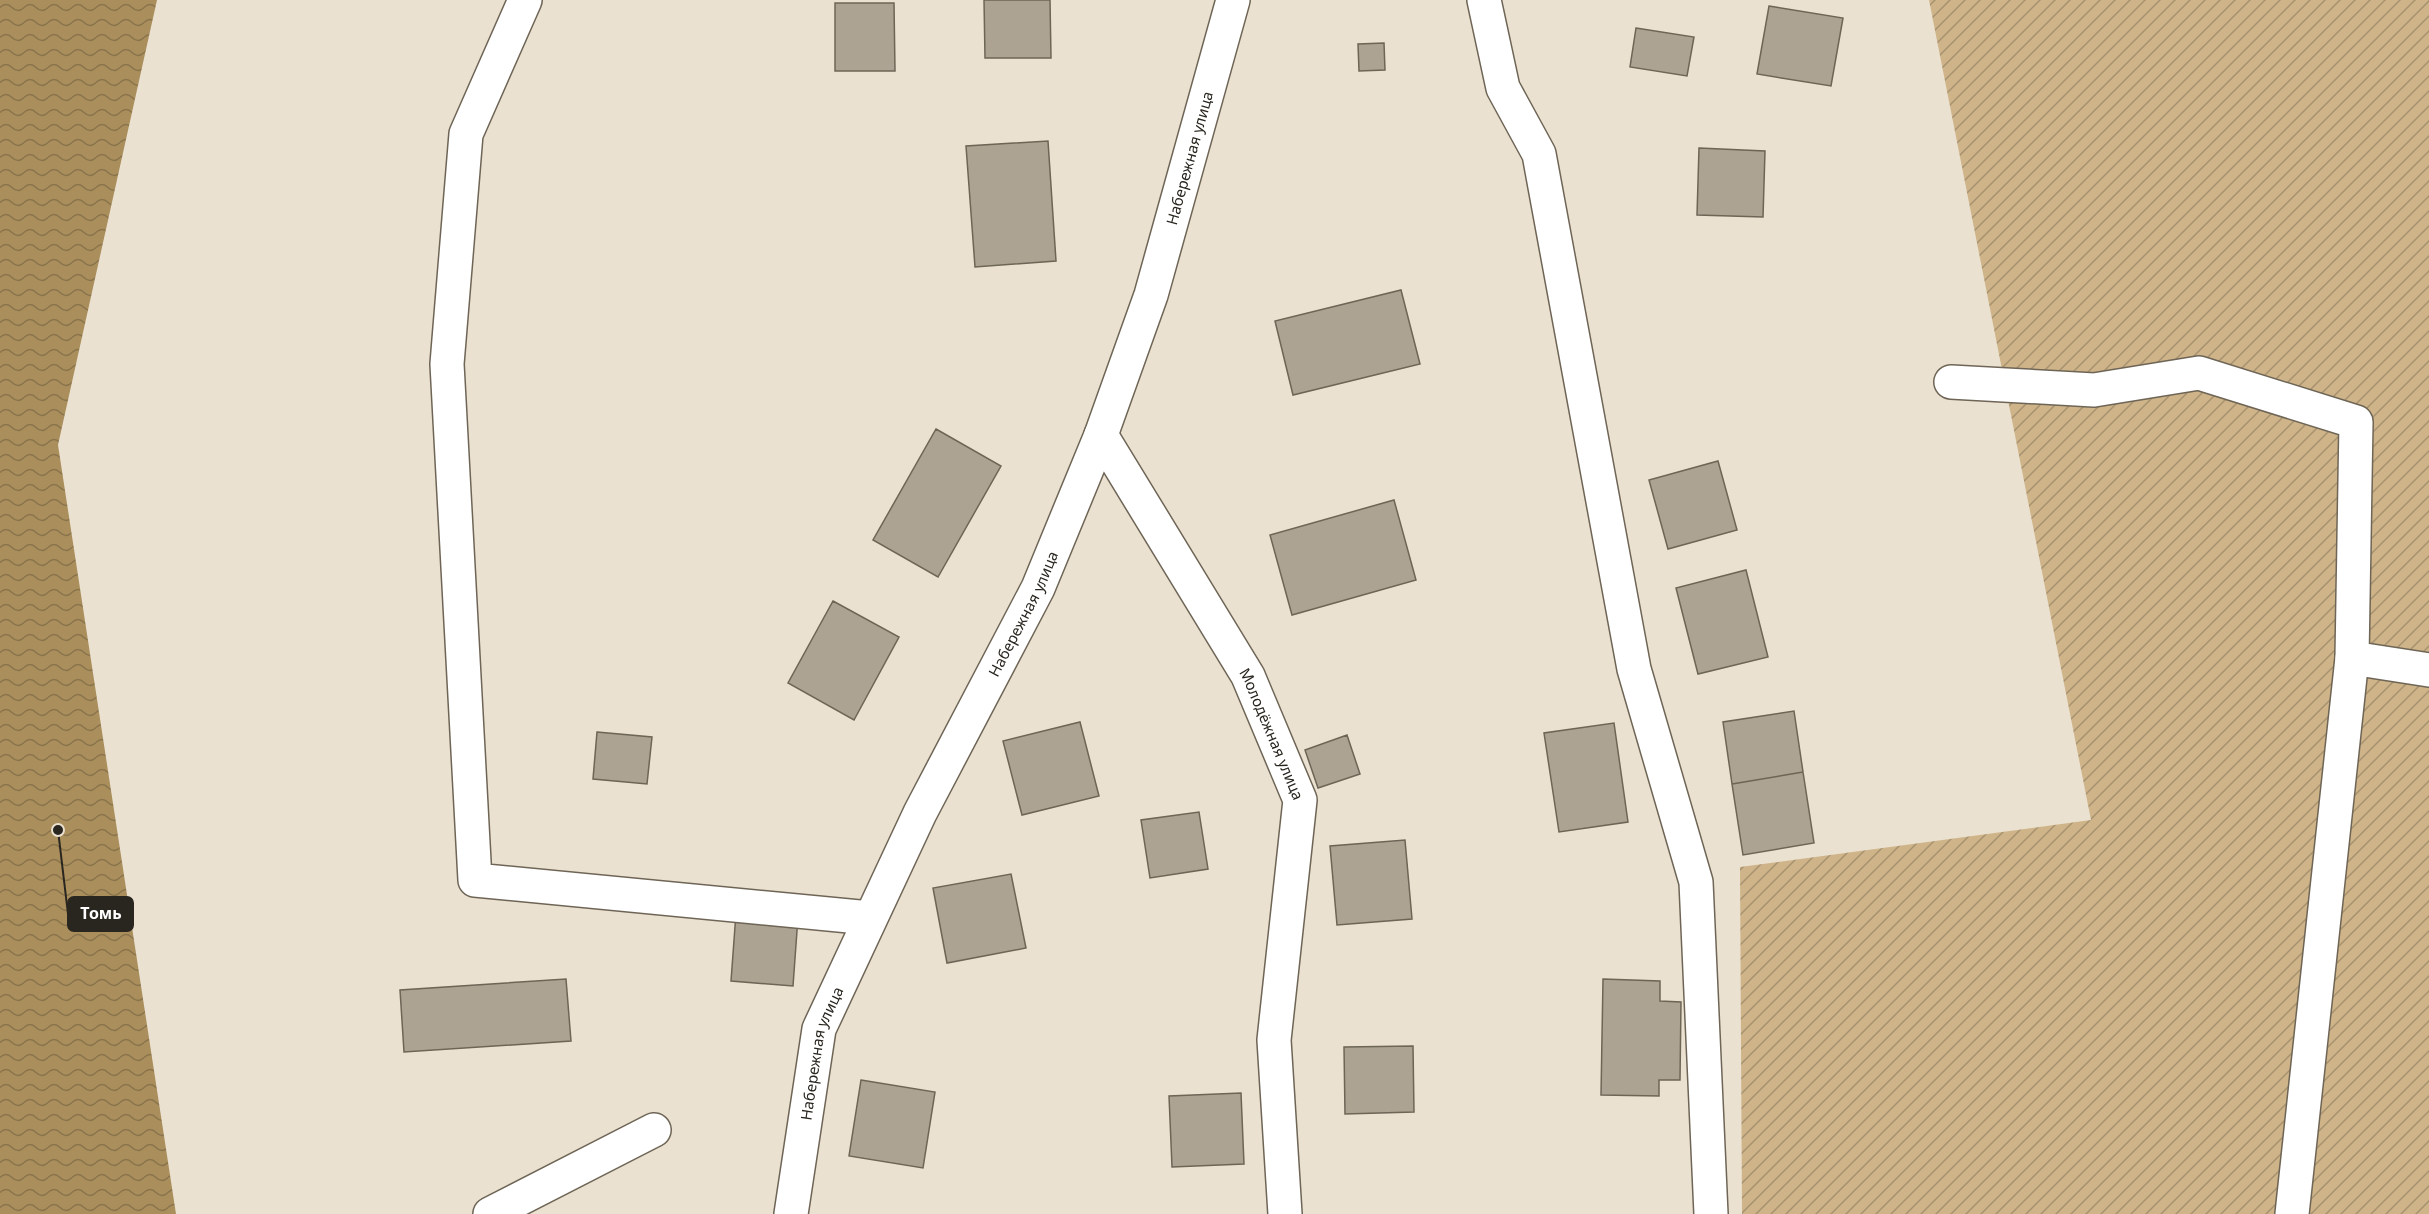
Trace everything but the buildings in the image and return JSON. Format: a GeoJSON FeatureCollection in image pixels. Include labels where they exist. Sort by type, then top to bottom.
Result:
{"type":"FeatureCollection","features":[{"type":"Feature","properties":{"kind":"street"},"geometry":{"type":"LineString","coordinates":[[525,0],[466,134],[447,364],[475,880],[870,918]]}},
{"type":"Feature","properties":{"kind":"street","name":"Набережная улица"},"geometry":{"type":"LineString","coordinates":[[791,1214],[819,1029],[920,813],[1038,588],[1101,435],[1151,295],[1233,0]]}},
{"type":"Feature","properties":{"kind":"street"},"geometry":{"type":"LineString","coordinates":[[1484,0],[1503,88],[1539,154],[1634,669],[1696,882],[1711,1214]]}},
{"type":"Feature","properties":{"kind":"street"},"geometry":{"type":"LineString","coordinates":[[1951,381],[2094,390],[2199,373],[2356,422],[2352,658],[2292,1214]]}},
{"type":"Feature","properties":{"kind":"street","name":"Молодёжная улица"},"geometry":{"type":"LineString","coordinates":[[1101,435],[1248,676],[1300,800],[1274,1040],[1285,1214]]}},
{"type":"Feature","properties":{"kind":"street"},"geometry":{"type":"LineString","coordinates":[[2352,658],[2429,670]]}},
{"type":"Feature","properties":{"kind":"street"},"geometry":{"type":"LineString","coordinates":[[489,1214],[654,1130]]}},
{"type":"Feature","properties":{"kind":"shaded area"},"geometry":{"type":"Polygon","coordinates":[[[1929,0],[2429,0],[2429,1214],[1742,1214],[1740,867],[2091,820],[1929,0]]]}},
{"type":"Feature","properties":{"kind":"water"},"geometry":{"type":"Polygon","coordinates":[[[0,0],[157,0],[58,445],[176,1214],[0,1214],[0,0]]]}},
{"type":"Feature","properties":{"kind":"place","name":"Томь"},"geometry":{"type":"Point","coordinates":[58,830]}}]}
